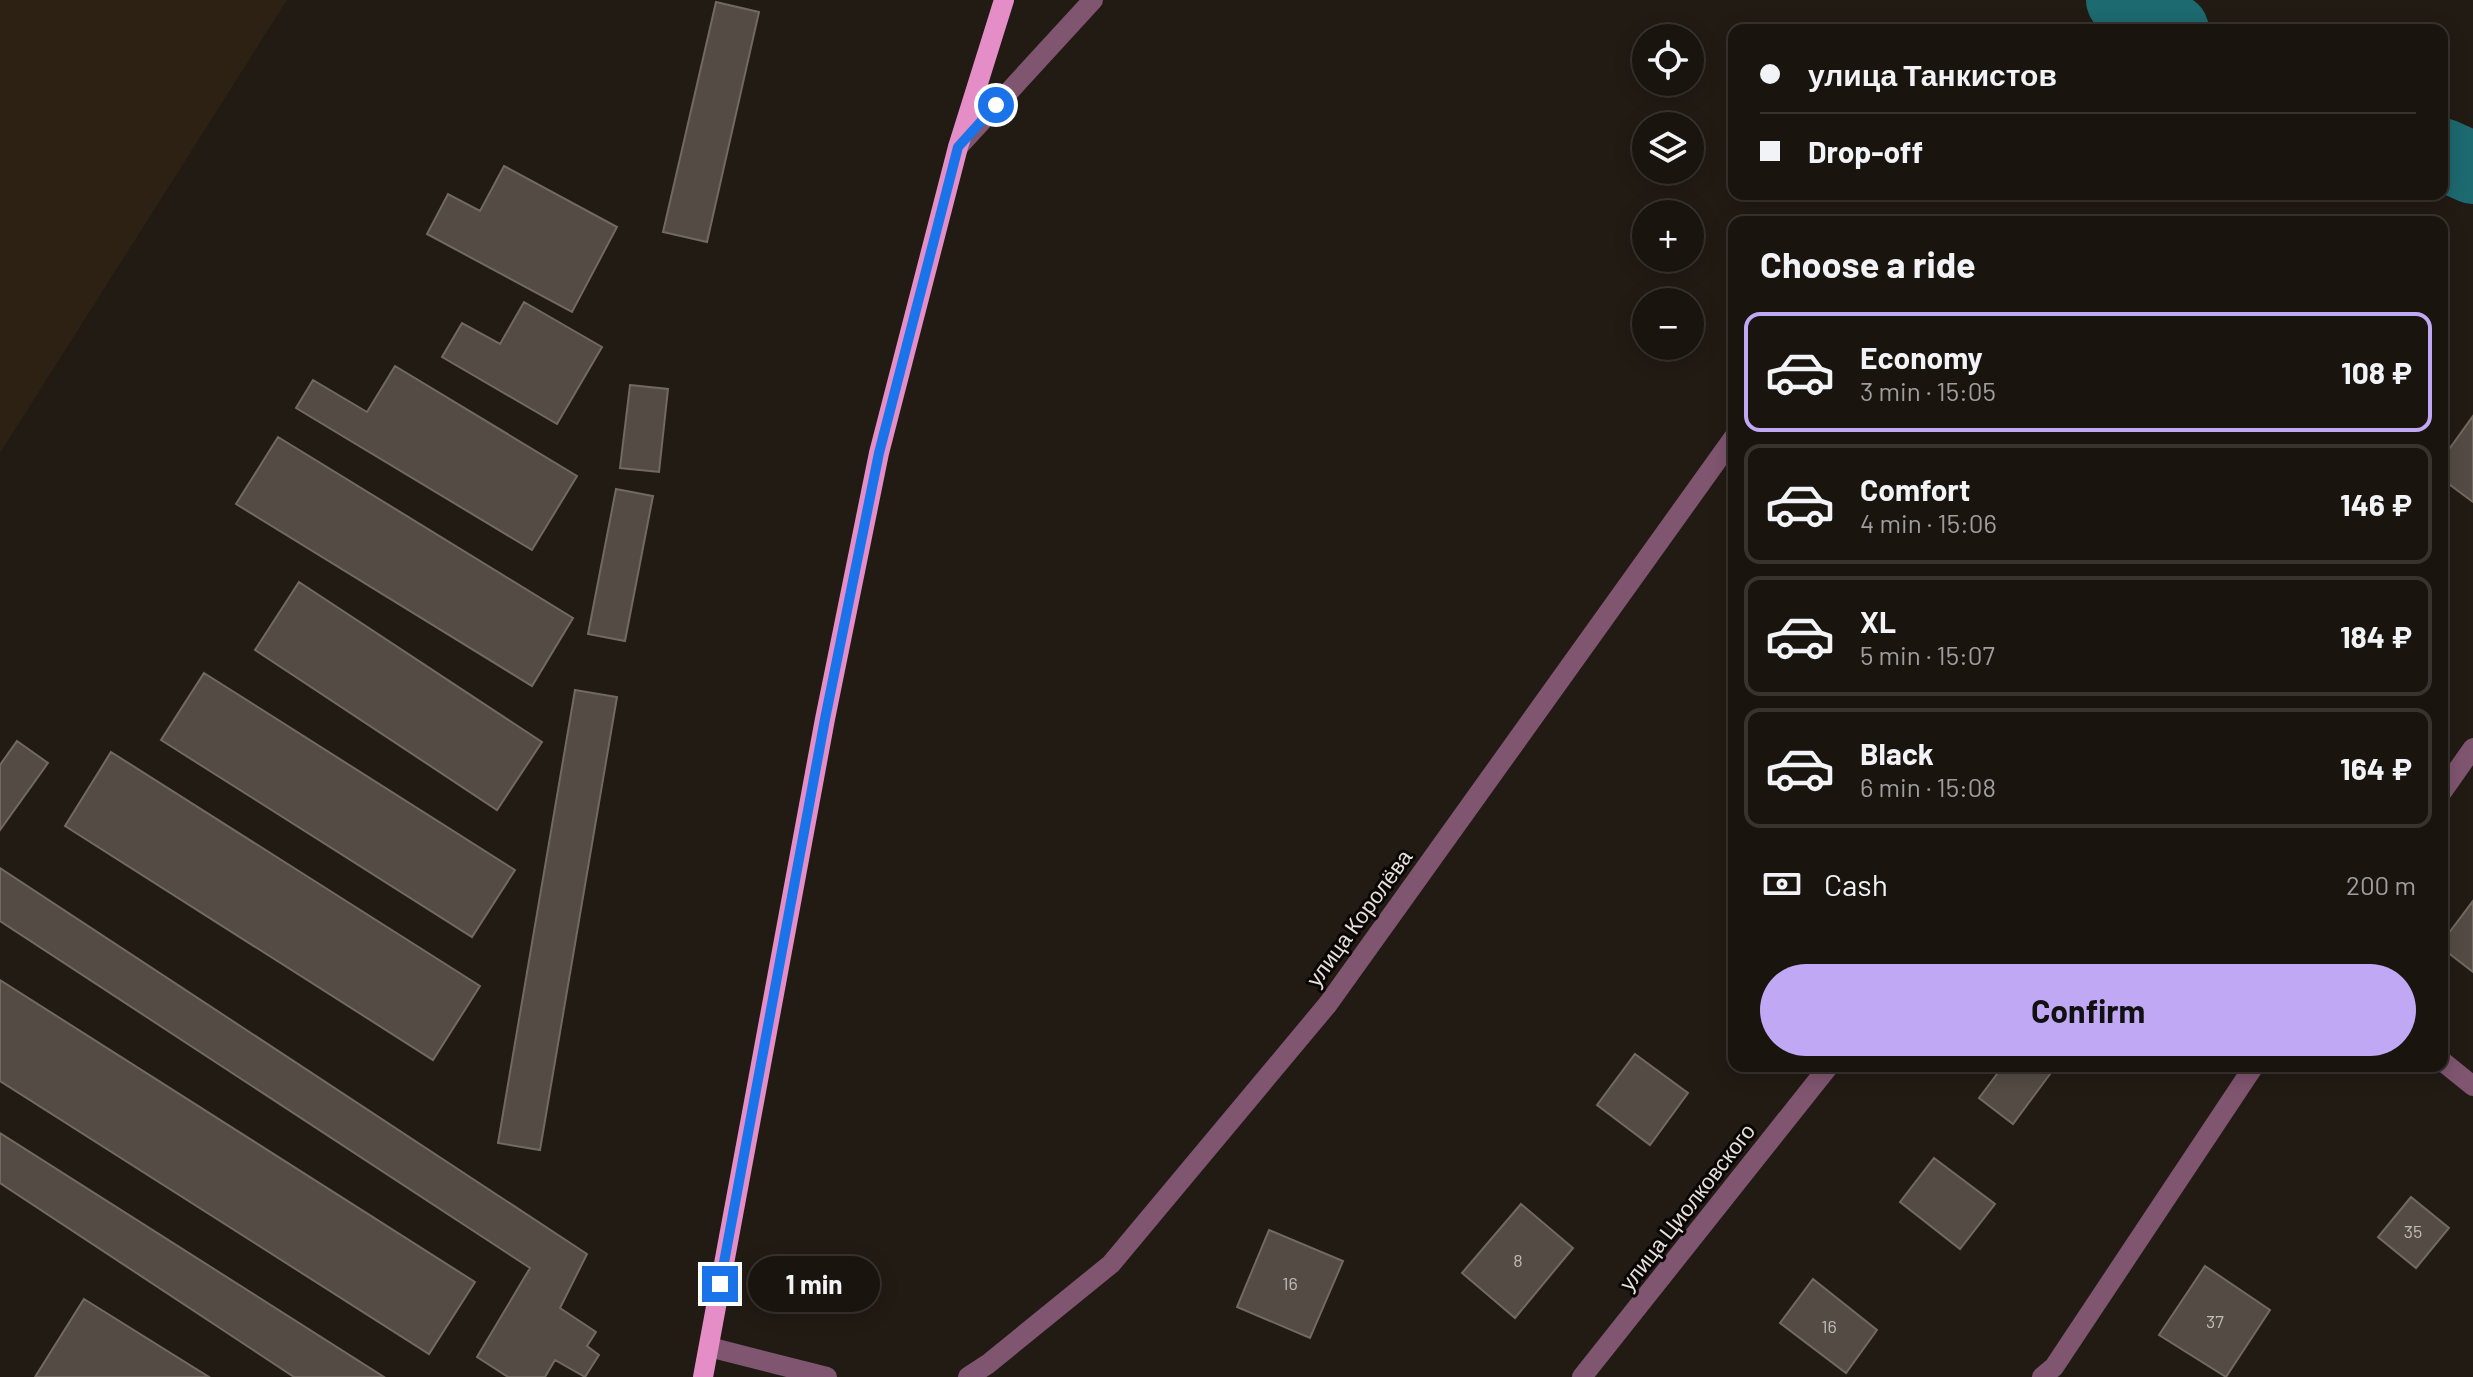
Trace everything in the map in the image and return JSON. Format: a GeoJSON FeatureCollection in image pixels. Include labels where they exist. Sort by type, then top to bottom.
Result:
{"type":"FeatureCollection","features":[{"type":"Feature","properties":{"kind":"main road"},"geometry":{"type":"LineString","coordinates":[[703,1377],[825,719],[879,453],[958,147],[1004,0]]}},
{"type":"Feature","properties":{"kind":"street"},"geometry":{"type":"LineString","coordinates":[[958,147],[1093,0]]}},
{"type":"Feature","properties":{"kind":"street","name":"улица Королёва"},"geometry":{"type":"LineString","coordinates":[[968,1377],[1111,1264],[1328,1004],[1728,445]]}},
{"type":"Feature","properties":{"kind":"street"},"geometry":{"type":"LineString","coordinates":[[2448,783],[2473,748]]}},
{"type":"Feature","properties":{"kind":"street"},"geometry":{"type":"LineString","coordinates":[[2448,1066],[2473,1086]]}},
{"type":"Feature","properties":{"kind":"street","name":"улица Циолковского"},"geometry":{"type":"LineString","coordinates":[[1582,1377],[1824,1072]]}},
{"type":"Feature","properties":{"kind":"street"},"geometry":{"type":"LineString","coordinates":[[2054,1374],[2250,1072]]}},
{"type":"Feature","properties":{"kind":"street"},"geometry":{"type":"LineString","coordinates":[[709,1347],[827,1377]]}},
{"type":"Feature","properties":{"kind":"shaded area"},"geometry":{"type":"Polygon","coordinates":[[[0,0],[287,0],[0,453],[0,0]]]}},
{"type":"Feature","properties":{"kind":"building"},"geometry":{"type":"Polygon","coordinates":[[[716,2],[759,12],[707,242],[663,232],[716,2]]]}},
{"type":"Feature","properties":{"kind":"building"},"geometry":{"type":"Polygon","coordinates":[[[504,166],[617,227],[572,312],[427,234],[448,194],[480,211],[504,166]]]}},
{"type":"Feature","properties":{"kind":"building"},"geometry":{"type":"Polygon","coordinates":[[[524,302],[602,347],[557,424],[442,357],[462,323],[500,344],[524,302]]]}},
{"type":"Feature","properties":{"kind":"building"},"geometry":{"type":"Polygon","coordinates":[[[395,366],[577,476],[532,550],[296,408],[313,380],[367,412],[395,366]]]}},
{"type":"Feature","properties":{"kind":"building"},"geometry":{"type":"Polygon","coordinates":[[[630,385],[668,389],[659,472],[620,468],[630,385]]]}},
{"type":"Feature","properties":{"kind":"building"},"geometry":{"type":"Polygon","coordinates":[[[2473,416],[2473,502],[2448,483],[2448,451],[2473,416]]]}},
{"type":"Feature","properties":{"kind":"building"},"geometry":{"type":"Polygon","coordinates":[[[278,437],[573,618],[532,686],[236,504],[278,437]]]}},
{"type":"Feature","properties":{"kind":"building"},"geometry":{"type":"Polygon","coordinates":[[[616,489],[653,496],[625,641],[588,634],[616,489]]]}},
{"type":"Feature","properties":{"kind":"building"},"geometry":{"type":"Polygon","coordinates":[[[299,582],[542,742],[497,810],[255,650],[299,582]]]}},
{"type":"Feature","properties":{"kind":"building"},"geometry":{"type":"Polygon","coordinates":[[[204,673],[515,870],[472,937],[161,740],[204,673]]]}},
{"type":"Feature","properties":{"kind":"building"},"geometry":{"type":"Polygon","coordinates":[[[575,690],[617,697],[540,1150],[498,1143],[575,690]]]}},
{"type":"Feature","properties":{"kind":"building"},"geometry":{"type":"Polygon","coordinates":[[[17,741],[48,763],[0,830],[0,765],[17,741]]]}},
{"type":"Feature","properties":{"kind":"building"},"geometry":{"type":"Polygon","coordinates":[[[111,752],[480,986],[433,1060],[65,826],[111,752]]]}},
{"type":"Feature","properties":{"kind":"building"},"geometry":{"type":"Polygon","coordinates":[[[0,868],[587,1254],[560,1308],[596,1332],[587,1346],[599,1355],[585,1377],[555,1360],[545,1377],[508,1377],[477,1357],[530,1268],[0,921],[0,868]]]}},
{"type":"Feature","properties":{"kind":"building"},"geometry":{"type":"Polygon","coordinates":[[[2473,901],[2473,972],[2448,953],[2448,934],[2473,901]]]}},
{"type":"Feature","properties":{"kind":"building"},"geometry":{"type":"Polygon","coordinates":[[[0,980],[475,1282],[429,1354],[0,1081],[0,980]]]}},
{"type":"Feature","properties":{"kind":"building"},"geometry":{"type":"Polygon","coordinates":[[[1635,1054],[1688,1093],[1650,1145],[1597,1105],[1635,1054]]]}},
{"type":"Feature","properties":{"kind":"building"},"geometry":{"type":"Polygon","coordinates":[[[1998,1072],[2052,1072],[2013,1124],[1979,1098],[1998,1072]]]}},
{"type":"Feature","properties":{"kind":"building"},"geometry":{"type":"Polygon","coordinates":[[[0,1133],[384,1377],[294,1377],[0,1183],[0,1133]]]}},
{"type":"Feature","properties":{"kind":"building"},"geometry":{"type":"Polygon","coordinates":[[[1934,1158],[1995,1204],[1960,1249],[1900,1202],[1934,1158]]]}},
{"type":"Feature","properties":{"kind":"building"},"geometry":{"type":"Polygon","coordinates":[[[2411,1197],[2449,1228],[2416,1268],[2378,1237],[2411,1197]]]}},
{"type":"Feature","properties":{"kind":"building"},"geometry":{"type":"Polygon","coordinates":[[[1521,1204],[1573,1248],[1515,1318],[1462,1273],[1521,1204]]]}},
{"type":"Feature","properties":{"kind":"building"},"geometry":{"type":"Polygon","coordinates":[[[1269,1230],[1343,1261],[1310,1338],[1237,1307],[1269,1230]]]}},
{"type":"Feature","properties":{"kind":"building"},"geometry":{"type":"Polygon","coordinates":[[[2205,1266],[2270,1310],[2226,1377],[2159,1335],[2205,1266]]]}},
{"type":"Feature","properties":{"kind":"building"},"geometry":{"type":"Polygon","coordinates":[[[1813,1279],[1877,1330],[1846,1373],[1780,1323],[1813,1279]]]}},
{"type":"Feature","properties":{"kind":"building"},"geometry":{"type":"Polygon","coordinates":[[[84,1299],[209,1377],[35,1377],[84,1299]]]}},
{"type":"Feature","properties":{"kind":"waterway"},"geometry":{"type":"LineString","coordinates":[[2122,0],[2163,24]]}},
{"type":"Feature","properties":{"kind":"waterway"},"geometry":{"type":"LineString","coordinates":[[2448,157],[2473,168]]}},
{"type":"Feature","properties":{"kind":"route"},"geometry":{"type":"LineString","coordinates":[[720,1284],[825,719],[879,453],[958,147],[996,105]]}}]}
